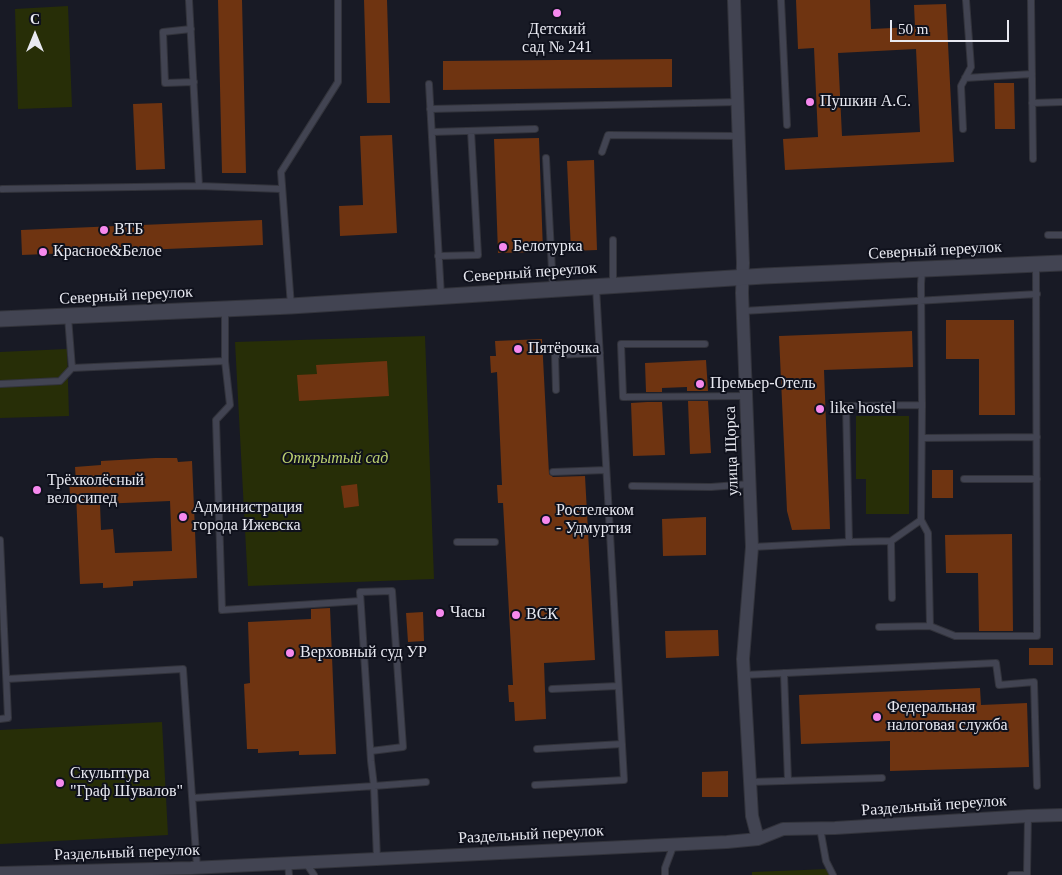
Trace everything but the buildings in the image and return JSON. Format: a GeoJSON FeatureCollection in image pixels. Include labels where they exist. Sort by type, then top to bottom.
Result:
{"type":"FeatureCollection","features":[{"type":"Feature","properties":{"kind":"street","name":"улица Щорса"},"geometry":{"type":"LineString","coordinates":[[734,0],[752,547],[744,675],[752,816],[758,839]]}},
{"type":"Feature","properties":{"kind":"street","name":"Северный переулок"},"geometry":{"type":"LineString","coordinates":[[0,319],[291,306],[743,277],[1062,264]]}},
{"type":"Feature","properties":{"kind":"street","name":"Раздельный переулок"},"geometry":{"type":"LineString","coordinates":[[0,873],[289,869],[305,862],[758,839],[783,829],[1062,815]]}},
{"type":"Feature","properties":{"kind":"lane"},"geometry":{"type":"LineString","coordinates":[[189,0],[200,186]]}},
{"type":"Feature","properties":{"kind":"lane"},"geometry":{"type":"LineString","coordinates":[[291,306],[281,172],[338,82],[338,0]]}},
{"type":"Feature","properties":{"kind":"lane"},"geometry":{"type":"LineString","coordinates":[[781,0],[787,125]]}},
{"type":"Feature","properties":{"kind":"lane"},"geometry":{"type":"LineString","coordinates":[[963,128],[961,86],[971,67],[966,0]]}},
{"type":"Feature","properties":{"kind":"lane"},"geometry":{"type":"LineString","coordinates":[[1031,0],[1033,159]]}},
{"type":"Feature","properties":{"kind":"lane"},"geometry":{"type":"LineString","coordinates":[[191,30],[163,32],[165,83],[194,82]]}},
{"type":"Feature","properties":{"kind":"lane"},"geometry":{"type":"LineString","coordinates":[[965,78],[1032,74]]}},
{"type":"Feature","properties":{"kind":"lane"},"geometry":{"type":"LineString","coordinates":[[430,84],[441,296]]}},
{"type":"Feature","properties":{"kind":"lane"},"geometry":{"type":"LineString","coordinates":[[430,109],[738,102]]}},
{"type":"Feature","properties":{"kind":"lane"},"geometry":{"type":"LineString","coordinates":[[1032,103],[1062,102]]}},
{"type":"Feature","properties":{"kind":"lane"},"geometry":{"type":"LineString","coordinates":[[432,132],[535,129]]}},
{"type":"Feature","properties":{"kind":"lane"},"geometry":{"type":"LineString","coordinates":[[438,256],[478,255],[471,131]]}},
{"type":"Feature","properties":{"kind":"lane"},"geometry":{"type":"LineString","coordinates":[[602,152],[608,135],[739,136]]}},
{"type":"Feature","properties":{"kind":"lane"},"geometry":{"type":"LineString","coordinates":[[546,158],[553,289]]}},
{"type":"Feature","properties":{"kind":"lane"},"geometry":{"type":"LineString","coordinates":[[2,190],[200,186],[281,189]]}},
{"type":"Feature","properties":{"kind":"lane"},"geometry":{"type":"LineString","coordinates":[[1048,235],[1062,235]]}},
{"type":"Feature","properties":{"kind":"lane"},"geometry":{"type":"LineString","coordinates":[[613,240],[614,285]]}},
{"type":"Feature","properties":{"kind":"lane"},"geometry":{"type":"LineString","coordinates":[[879,627],[930,626],[955,636],[1037,636],[1036,264]]}},
{"type":"Feature","properties":{"kind":"lane"},"geometry":{"type":"LineString","coordinates":[[922,270],[921,520],[928,533],[930,626]]}},
{"type":"Feature","properties":{"kind":"lane"},"geometry":{"type":"LineString","coordinates":[[534,785],[624,780],[596,286]]}},
{"type":"Feature","properties":{"kind":"lane"},"geometry":{"type":"LineString","coordinates":[[743,311],[1037,294]]}},
{"type":"Feature","properties":{"kind":"lane"},"geometry":{"type":"LineString","coordinates":[[225,309],[226,361],[230,405],[216,420],[222,610],[360,601]]}},
{"type":"Feature","properties":{"kind":"lane"},"geometry":{"type":"LineString","coordinates":[[68,317],[72,368]]}},
{"type":"Feature","properties":{"kind":"lane"},"geometry":{"type":"LineString","coordinates":[[705,344],[621,344],[623,397],[746,396]]}},
{"type":"Feature","properties":{"kind":"lane"},"geometry":{"type":"LineString","coordinates":[[556,390],[555,354],[600,353]]}},
{"type":"Feature","properties":{"kind":"lane"},"geometry":{"type":"LineString","coordinates":[[0,384],[60,381],[72,368],[226,361]]}},
{"type":"Feature","properties":{"kind":"lane"},"geometry":{"type":"LineString","coordinates":[[849,542],[846,406],[922,405]]}},
{"type":"Feature","properties":{"kind":"lane"},"geometry":{"type":"LineString","coordinates":[[922,438],[1037,437]]}},
{"type":"Feature","properties":{"kind":"lane"},"geometry":{"type":"LineString","coordinates":[[553,472],[606,470]]}},
{"type":"Feature","properties":{"kind":"lane"},"geometry":{"type":"LineString","coordinates":[[964,478],[1037,478]]}},
{"type":"Feature","properties":{"kind":"lane"},"geometry":{"type":"LineString","coordinates":[[632,486],[711,487],[750,484]]}},
{"type":"Feature","properties":{"kind":"lane"},"geometry":{"type":"LineString","coordinates":[[752,547],[891,541],[921,520]]}},
{"type":"Feature","properties":{"kind":"lane"},"geometry":{"type":"LineString","coordinates":[[0,540],[8,718],[0,719]]}},
{"type":"Feature","properties":{"kind":"lane"},"geometry":{"type":"LineString","coordinates":[[891,541],[892,598]]}},
{"type":"Feature","properties":{"kind":"lane"},"geometry":{"type":"LineString","coordinates":[[457,542],[495,542]]}},
{"type":"Feature","properties":{"kind":"lane"},"geometry":{"type":"LineString","coordinates":[[371,751],[403,748],[392,591],[360,592],[360,601],[371,751],[374,786],[377,859]]}},
{"type":"Feature","properties":{"kind":"lane"},"geometry":{"type":"LineString","coordinates":[[744,675],[996,663],[999,685],[1034,682],[1037,786]]}},
{"type":"Feature","properties":{"kind":"lane"},"geometry":{"type":"LineString","coordinates":[[7,679],[183,669],[193,798],[194,870]]}},
{"type":"Feature","properties":{"kind":"lane"},"geometry":{"type":"LineString","coordinates":[[784,673],[788,781]]}},
{"type":"Feature","properties":{"kind":"lane"},"geometry":{"type":"LineString","coordinates":[[552,689],[618,686]]}},
{"type":"Feature","properties":{"kind":"lane"},"geometry":{"type":"LineString","coordinates":[[537,749],[622,744]]}},
{"type":"Feature","properties":{"kind":"lane"},"geometry":{"type":"LineString","coordinates":[[750,782],[882,778]]}},
{"type":"Feature","properties":{"kind":"lane"},"geometry":{"type":"LineString","coordinates":[[193,798],[426,782]]}},
{"type":"Feature","properties":{"kind":"lane"},"geometry":{"type":"LineString","coordinates":[[1011,875],[1027,875],[1028,816]]}},
{"type":"Feature","properties":{"kind":"lane"},"geometry":{"type":"LineString","coordinates":[[820,828],[826,861],[834,875]]}},
{"type":"Feature","properties":{"kind":"lane"},"geometry":{"type":"LineString","coordinates":[[665,875],[665,868],[674,844]]}},
{"type":"Feature","properties":{"kind":"lane"},"geometry":{"type":"LineString","coordinates":[[305,862],[314,875]]}},
{"type":"Feature","properties":{"kind":"green space"},"geometry":{"type":"Polygon","coordinates":[[[68,6],[72,107],[18,109],[15,9],[68,6]]]}},
{"type":"Feature","properties":{"kind":"green space","name":"Открытый сад"},"geometry":{"type":"Polygon","coordinates":[[[425,336],[434,579],[248,586],[235,342],[425,336]]]}},
{"type":"Feature","properties":{"kind":"green space"},"geometry":{"type":"Polygon","coordinates":[[[67,349],[69,416],[0,418],[0,352],[67,349]]]}},
{"type":"Feature","properties":{"kind":"green space"},"geometry":{"type":"Polygon","coordinates":[[[856,416],[909,416],[909,514],[866,514],[866,479],[856,479],[856,416]]]}},
{"type":"Feature","properties":{"kind":"green space"},"geometry":{"type":"Polygon","coordinates":[[[162,722],[168,835],[0,844],[0,730],[162,722]]]}},
{"type":"Feature","properties":{"kind":"green space"},"geometry":{"type":"Polygon","coordinates":[[[829,869],[829,875],[752,875],[752,872],[829,869]]]}},
{"type":"Feature","properties":{"kind":"place","name":"Детский сад № 241"},"geometry":{"type":"Point","coordinates":[557,13]}},
{"type":"Feature","properties":{"kind":"place","name":"Пушкин А.С."},"geometry":{"type":"Point","coordinates":[810,102]}},
{"type":"Feature","properties":{"kind":"place","name":"ВТБ"},"geometry":{"type":"Point","coordinates":[104,230]}},
{"type":"Feature","properties":{"kind":"place","name":"Белотурка"},"geometry":{"type":"Point","coordinates":[503,247]}},
{"type":"Feature","properties":{"kind":"place","name":"Красное&Белое"},"geometry":{"type":"Point","coordinates":[43,252]}},
{"type":"Feature","properties":{"kind":"place","name":"Пятёрочка"},"geometry":{"type":"Point","coordinates":[518,349]}},
{"type":"Feature","properties":{"kind":"place","name":"Премьер-Отель"},"geometry":{"type":"Point","coordinates":[700,384]}},
{"type":"Feature","properties":{"kind":"place","name":"like hostel"},"geometry":{"type":"Point","coordinates":[820,409]}},
{"type":"Feature","properties":{"kind":"place","name":"Трёхколёсный велосипед"},"geometry":{"type":"Point","coordinates":[37,490]}},
{"type":"Feature","properties":{"kind":"place","name":"Администрация города Ижевска"},"geometry":{"type":"Point","coordinates":[183,517]}},
{"type":"Feature","properties":{"kind":"place","name":"Ростелеком - Удмуртия"},"geometry":{"type":"Point","coordinates":[546,520]}},
{"type":"Feature","properties":{"kind":"place","name":"Часы"},"geometry":{"type":"Point","coordinates":[440,613]}},
{"type":"Feature","properties":{"kind":"place","name":"ВСК"},"geometry":{"type":"Point","coordinates":[516,615]}},
{"type":"Feature","properties":{"kind":"place","name":"Верховный суд УР"},"geometry":{"type":"Point","coordinates":[290,653]}},
{"type":"Feature","properties":{"kind":"place","name":"Федеральная налоговая служба"},"geometry":{"type":"Point","coordinates":[877,717]}},
{"type":"Feature","properties":{"kind":"place","name":"Скульптура \"Граф Шувалов\""},"geometry":{"type":"Point","coordinates":[60,783]}}]}
